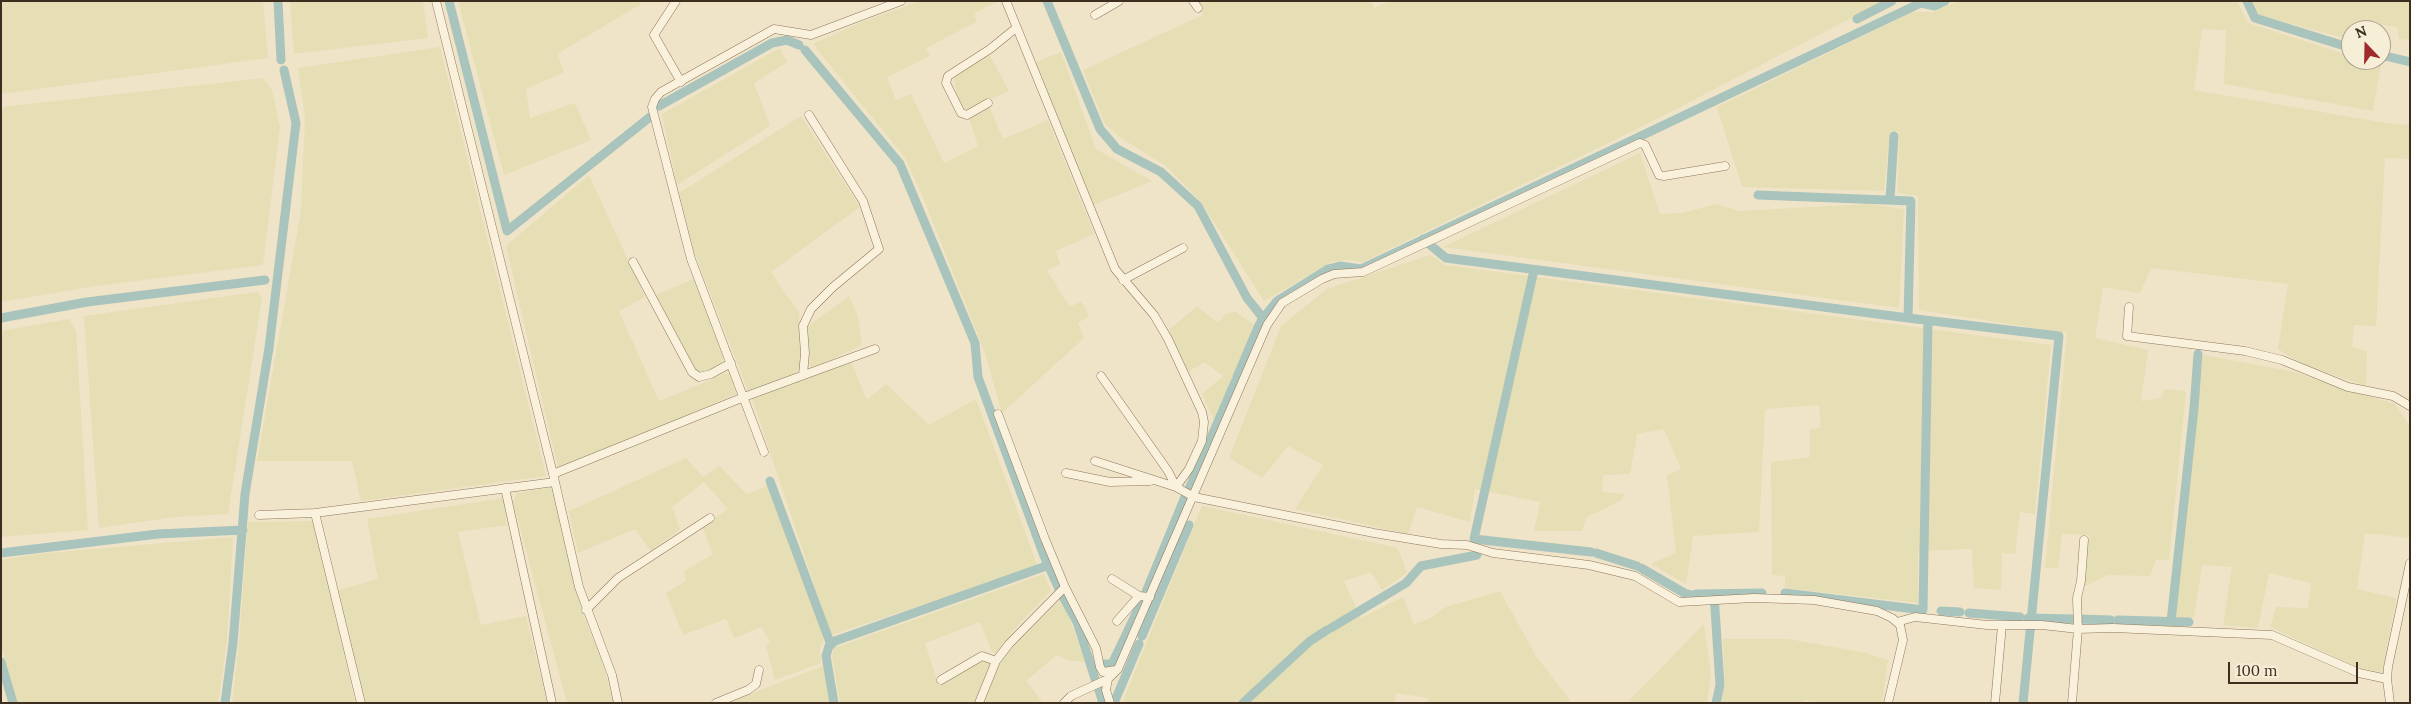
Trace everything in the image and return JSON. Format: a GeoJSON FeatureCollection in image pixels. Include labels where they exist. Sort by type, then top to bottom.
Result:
{"type":"FeatureCollection","features":[{"type":"Feature","properties":{"kind":"street"},"geometry":{"type":"LineString","coordinates":[[436,1],[586,610],[612,675],[618,703]]}},
{"type":"Feature","properties":{"kind":"street"},"geometry":{"type":"LineString","coordinates":[[676,1],[654,35],[681,82]]}},
{"type":"Feature","properties":{"kind":"street"},"geometry":{"type":"LineString","coordinates":[[764,452],[691,258],[652,107],[655,98],[661,92],[774,29],[810,35],[902,1]]}},
{"type":"Feature","properties":{"kind":"street"},"geometry":{"type":"LineString","coordinates":[[1006,1],[1105,247],[1123,280],[1154,315],[1168,339],[1202,412],[1204,422],[1202,441],[1188,469],[1176,487]]}},
{"type":"Feature","properties":{"kind":"street"},"geometry":{"type":"LineString","coordinates":[[1095,14],[1119,1]]}},
{"type":"Feature","properties":{"kind":"street"},"geometry":{"type":"LineString","coordinates":[[988,103],[967,114],[961,113],[946,83],[948,76],[990,49],[1016,28]]}},
{"type":"Feature","properties":{"kind":"street"},"geometry":{"type":"LineString","coordinates":[[803,375],[805,352],[803,326],[811,309],[833,287],[879,249],[863,201],[809,115]]}},
{"type":"Feature","properties":{"kind":"street"},"geometry":{"type":"LineString","coordinates":[[1064,703],[1071,696],[1108,679],[1118,669],[1268,325],[1282,303],[1322,279],[1334,274],[1363,272],[1640,143],[1645,145],[1659,175],[1725,166]]}},
{"type":"Feature","properties":{"kind":"street"},"geometry":{"type":"LineString","coordinates":[[1123,280],[1183,248]]}},
{"type":"Feature","properties":{"kind":"street"},"geometry":{"type":"LineString","coordinates":[[632,262],[692,372],[699,377],[712,374],[731,363]]}},
{"type":"Feature","properties":{"kind":"street"},"geometry":{"type":"LineString","coordinates":[[2129,307],[2127,336],[2245,351],[2272,358],[2348,387],[2393,396],[2410,406]]}},
{"type":"Feature","properties":{"kind":"street"},"geometry":{"type":"LineString","coordinates":[[258,515],[315,513],[505,488],[554,478],[744,397],[875,349]]}},
{"type":"Feature","properties":{"kind":"street"},"geometry":{"type":"LineString","coordinates":[[1101,376],[1168,471],[1176,487]]}},
{"type":"Feature","properties":{"kind":"street"},"geometry":{"type":"LineString","coordinates":[[998,414],[1065,587],[1096,648],[1100,667],[1104,672],[1112,672],[1118,669]]}},
{"type":"Feature","properties":{"kind":"street"},"geometry":{"type":"LineString","coordinates":[[1095,461],[1176,487],[1194,497],[1374,533],[1440,544],[1467,545],[1494,553],[1589,565],[1634,576],[1679,602],[1754,598],[1814,600],[1877,611],[1892,618],[1900,625],[1903,640],[1888,703]]}},
{"type":"Feature","properties":{"kind":"street"},"geometry":{"type":"LineString","coordinates":[[1066,473],[1110,482],[1157,481]]}},
{"type":"Feature","properties":{"kind":"street"},"geometry":{"type":"LineString","coordinates":[[505,488],[552,703]]}},
{"type":"Feature","properties":{"kind":"street"},"geometry":{"type":"LineString","coordinates":[[315,513],[361,703]]}},
{"type":"Feature","properties":{"kind":"street"},"geometry":{"type":"LineString","coordinates":[[586,610],[618,578],[710,518]]}},
{"type":"Feature","properties":{"kind":"street"},"geometry":{"type":"LineString","coordinates":[[2072,703],[2078,629],[2077,598],[2081,581],[2084,540]]}},
{"type":"Feature","properties":{"kind":"street"},"geometry":{"type":"LineString","coordinates":[[2390,703],[2387,679],[2408,581],[2410,563]]}},
{"type":"Feature","properties":{"kind":"street"},"geometry":{"type":"LineString","coordinates":[[1112,579],[1139,596],[1150,597]]}},
{"type":"Feature","properties":{"kind":"street"},"geometry":{"type":"LineString","coordinates":[[979,703],[996,661],[1009,644],[1065,587]]}},
{"type":"Feature","properties":{"kind":"street"},"geometry":{"type":"LineString","coordinates":[[1117,621],[1139,596]]}},
{"type":"Feature","properties":{"kind":"street"},"geometry":{"type":"LineString","coordinates":[[1897,622],[1915,617],[1956,623],[2272,635],[2359,673],[2387,679]]}},
{"type":"Feature","properties":{"kind":"street"},"geometry":{"type":"LineString","coordinates":[[1995,703],[2002,625]]}},
{"type":"Feature","properties":{"kind":"street"},"geometry":{"type":"LineString","coordinates":[[941,680],[982,656],[996,661]]}},
{"type":"Feature","properties":{"kind":"street"},"geometry":{"type":"LineString","coordinates":[[716,703],[756,684],[760,670]]}},
{"type":"Feature","properties":{"kind":"street"},"geometry":{"type":"LineString","coordinates":[[1108,679],[1106,690],[1110,703]]}},
{"type":"Feature","properties":{"kind":"shaded area"},"geometry":{"type":"Polygon","coordinates":[[[1,1],[263,1],[268,58],[1,94],[1,1]]]}},
{"type":"Feature","properties":{"kind":"shaded area"},"geometry":{"type":"Polygon","coordinates":[[[290,1],[423,1],[428,38],[294,54],[290,1]]]}},
{"type":"Feature","properties":{"kind":"shaded area"},"geometry":{"type":"Polygon","coordinates":[[[458,1],[640,1],[641,4],[557,54],[564,72],[526,89],[530,118],[575,103],[591,140],[504,175],[458,1]]]}},
{"type":"Feature","properties":{"kind":"shaded area"},"geometry":{"type":"Polygon","coordinates":[[[920,1],[998,1],[975,13],[976,22],[926,48],[930,56],[887,77],[896,100],[911,94],[944,163],[978,146],[967,112],[957,96],[954,77],[989,54],[1009,91],[987,101],[1003,139],[1048,120],[1094,234],[1056,251],[1060,264],[1047,271],[1070,307],[1081,301],[1089,316],[1078,323],[1084,338],[1002,413],[985,353],[921,192],[905,158],[813,44],[857,24],[920,1]]]}},
{"type":"Feature","properties":{"kind":"shaded area"},"geometry":{"type":"Polygon","coordinates":[[[1197,1],[1371,1],[1374,8],[1390,1],[1884,1],[1651,122],[1363,262],[1346,260],[1331,262],[1264,301],[1201,202],[1166,166],[1121,138],[1105,124],[1083,70],[1203,15],[1197,1]]]}},
{"type":"Feature","properties":{"kind":"shaded area"},"geometry":{"type":"Polygon","coordinates":[[[1958,1],[2237,1],[2248,23],[2341,53],[2341,70],[2380,70],[2373,111],[2224,84],[2226,30],[2202,29],[2194,90],[2386,123],[2410,125],[2410,159],[2385,158],[2376,326],[2354,325],[2352,347],[2367,351],[2366,386],[2304,365],[2278,349],[2288,284],[2151,268],[2140,293],[2103,287],[2095,338],[2148,350],[2141,401],[2161,398],[2165,389],[2186,391],[2169,560],[2156,560],[2150,576],[2108,575],[2083,587],[2089,535],[2062,534],[2058,568],[2045,568],[2067,333],[1919,310],[1918,196],[1898,193],[1899,131],[1890,131],[1884,191],[1742,187],[1717,107],[1913,12],[1934,12],[1958,1]]]}},
{"type":"Feature","properties":{"kind":"shaded area"},"geometry":{"type":"Polygon","coordinates":[[[2253,1],[2410,1],[2410,40],[2399,39],[2397,27],[2391,26],[2391,20],[2341,20],[2341,37],[2259,15],[2253,1]]]}},
{"type":"Feature","properties":{"kind":"shaded area"},"geometry":{"type":"Polygon","coordinates":[[[440,47],[546,476],[361,501],[352,461],[257,461],[301,211],[305,117],[298,68],[440,47]]]}},
{"type":"Feature","properties":{"kind":"shaded area"},"geometry":{"type":"Polygon","coordinates":[[[780,48],[787,62],[754,83],[770,126],[677,185],[662,114],[780,48]]]}},
{"type":"Feature","properties":{"kind":"shaded area"},"geometry":{"type":"Polygon","coordinates":[[[1061,52],[1096,149],[1152,181],[1093,205],[1034,63],[1061,52]]]}},
{"type":"Feature","properties":{"kind":"shaded area"},"geometry":{"type":"Polygon","coordinates":[[[263,78],[272,90],[280,127],[263,265],[96,286],[1,302],[1,107],[263,78]]]}},
{"type":"Feature","properties":{"kind":"shaded area"},"geometry":{"type":"Polygon","coordinates":[[[801,116],[860,207],[771,272],[799,313],[802,365],[792,377],[748,391],[693,249],[679,193],[801,116]]]}},
{"type":"Feature","properties":{"kind":"shaded area"},"geometry":{"type":"Polygon","coordinates":[[[1640,153],[1660,214],[1682,213],[1716,204],[1740,211],[1868,204],[1904,209],[1899,308],[1443,247],[1640,153]]]}},
{"type":"Feature","properties":{"kind":"shaded area"},"geometry":{"type":"Polygon","coordinates":[[[589,175],[645,297],[619,311],[659,401],[730,372],[737,393],[648,434],[558,468],[506,246],[589,175]]]}},
{"type":"Feature","properties":{"kind":"shaded area"},"geometry":{"type":"Polygon","coordinates":[[[1430,255],[1445,265],[2051,345],[2035,514],[2020,512],[2015,554],[2002,553],[2001,590],[1974,588],[1972,549],[1918,551],[1918,603],[1785,588],[1785,576],[1772,575],[1771,462],[1810,457],[1810,430],[1821,427],[1819,405],[1765,409],[1759,532],[1693,536],[1686,584],[1651,564],[1676,553],[1667,475],[1681,469],[1664,429],[1637,434],[1630,474],[1603,475],[1602,492],[1624,494],[1622,500],[1587,517],[1582,531],[1534,531],[1540,502],[1475,489],[1470,522],[1417,507],[1408,534],[1295,509],[1323,465],[1288,446],[1262,478],[1229,458],[1281,326],[1327,289],[1430,255]]]}},
{"type":"Feature","properties":{"kind":"shaded area"},"geometry":{"type":"Polygon","coordinates":[[[694,279],[725,356],[722,362],[711,370],[701,373],[693,369],[656,295],[694,279]]]}},
{"type":"Feature","properties":{"kind":"shaded area"},"geometry":{"type":"Polygon","coordinates":[[[257,292],[262,298],[228,514],[175,517],[99,528],[84,316],[257,292]]]}},
{"type":"Feature","properties":{"kind":"shaded area"},"geometry":{"type":"Polygon","coordinates":[[[849,296],[858,316],[862,345],[811,369],[808,351],[808,326],[849,296]]]}},
{"type":"Feature","properties":{"kind":"shaded area"},"geometry":{"type":"Polygon","coordinates":[[[1197,306],[1218,323],[1226,313],[1236,312],[1256,326],[1214,420],[1202,394],[1223,376],[1205,362],[1186,373],[1169,330],[1197,306]]]}},
{"type":"Feature","properties":{"kind":"shaded area"},"geometry":{"type":"Polygon","coordinates":[[[69,319],[76,331],[88,530],[1,537],[1,331],[69,319]]]}},
{"type":"Feature","properties":{"kind":"shaded area"},"geometry":{"type":"Polygon","coordinates":[[[2203,355],[2290,371],[2395,404],[2409,425],[2410,538],[2365,533],[2357,589],[2396,598],[2382,673],[2355,666],[2270,627],[2276,607],[2308,608],[2311,583],[2269,573],[2258,628],[2223,625],[2232,567],[2202,565],[2194,618],[2174,617],[2203,355]]]}},
{"type":"Feature","properties":{"kind":"shaded area"},"geometry":{"type":"Polygon","coordinates":[[[851,362],[867,400],[886,384],[929,425],[976,399],[1038,567],[831,635],[752,398],[851,362]]]}},
{"type":"Feature","properties":{"kind":"shaded area"},"geometry":{"type":"Polygon","coordinates":[[[686,458],[703,477],[720,466],[746,494],[768,486],[825,637],[820,648],[821,663],[775,680],[766,646],[770,641],[761,627],[734,638],[726,619],[683,635],[666,593],[686,581],[684,571],[713,554],[702,527],[728,509],[704,482],[672,507],[680,529],[651,551],[635,529],[578,553],[569,511],[686,458]]]}},
{"type":"Feature","properties":{"kind":"shaded area"},"geometry":{"type":"Polygon","coordinates":[[[553,487],[583,615],[600,656],[614,703],[567,703],[513,502],[517,493],[553,487]]]}},
{"type":"Feature","properties":{"kind":"shaded area"},"geometry":{"type":"Polygon","coordinates":[[[503,498],[507,525],[458,532],[481,625],[526,616],[547,703],[364,703],[338,590],[378,579],[367,519],[503,498]]]}},
{"type":"Feature","properties":{"kind":"shaded area"},"geometry":{"type":"Polygon","coordinates":[[[1202,506],[1398,548],[1407,573],[1382,590],[1371,572],[1344,581],[1361,618],[1403,597],[1414,624],[1429,619],[1446,607],[1500,591],[1536,656],[1572,703],[1429,703],[1427,698],[1396,693],[1395,703],[1122,703],[1202,506]]]}},
{"type":"Feature","properties":{"kind":"shaded area"},"geometry":{"type":"Polygon","coordinates":[[[314,521],[355,703],[232,703],[239,642],[248,522],[314,521]]]}},
{"type":"Feature","properties":{"kind":"shaded area"},"geometry":{"type":"Polygon","coordinates":[[[233,537],[227,641],[218,703],[17,703],[1,645],[1,560],[36,554],[233,537]]]}},
{"type":"Feature","properties":{"kind":"shaded area"},"geometry":{"type":"Polygon","coordinates":[[[1044,574],[1051,591],[1019,624],[996,653],[992,652],[980,622],[925,643],[939,686],[979,661],[989,662],[991,669],[975,703],[840,703],[832,656],[834,648],[1044,574]]]}},
{"type":"Feature","properties":{"kind":"shaded area"},"geometry":{"type":"Polygon","coordinates":[[[1059,601],[1069,617],[1085,662],[1071,661],[1057,655],[1026,681],[1043,703],[982,703],[996,670],[1010,650],[1059,601]]]}},
{"type":"Feature","properties":{"kind":"shaded area"},"geometry":{"type":"Polygon","coordinates":[[[1704,624],[1711,676],[1707,703],[1627,703],[1704,624]]]}},
{"type":"Feature","properties":{"kind":"shaded area"},"geometry":{"type":"Polygon","coordinates":[[[1723,639],[1789,639],[1866,653],[1888,660],[1882,703],[1815,703],[1806,700],[1801,703],[1721,703],[1725,683],[1723,639]]]}},
{"type":"Feature","properties":{"kind":"shaded area"},"geometry":{"type":"Polygon","coordinates":[[[823,666],[831,703],[728,703],[743,697],[823,666]]]}},
{"type":"Feature","properties":{"kind":"waterway"},"geometry":{"type":"LineString","coordinates":[[278,1],[281,60]]}},
{"type":"Feature","properties":{"kind":"waterway"},"geometry":{"type":"LineString","coordinates":[[449,1],[507,231],[650,117]]}},
{"type":"Feature","properties":{"kind":"waterway"},"geometry":{"type":"LineString","coordinates":[[1047,1],[1100,129],[1117,149],[1161,172],[1198,206],[1247,298],[1263,318]]}},
{"type":"Feature","properties":{"kind":"waterway"},"geometry":{"type":"LineString","coordinates":[[1857,19],[1892,1]]}},
{"type":"Feature","properties":{"kind":"waterway"},"geometry":{"type":"LineString","coordinates":[[1261,321],[1277,301],[1328,269],[1340,266],[1361,269],[1925,1]]}},
{"type":"Feature","properties":{"kind":"waterway"},"geometry":{"type":"LineString","coordinates":[[1921,3],[1935,6],[1945,1]]}},
{"type":"Feature","properties":{"kind":"waterway"},"geometry":{"type":"LineString","coordinates":[[2247,1],[2255,18],[2341,45]]}},
{"type":"Feature","properties":{"kind":"waterway"},"geometry":{"type":"LineString","coordinates":[[659,106],[772,43],[787,40],[799,45]]}},
{"type":"Feature","properties":{"kind":"waterway"},"geometry":{"type":"LineString","coordinates":[[805,50],[900,164],[975,343],[978,377],[1044,556],[1059,589]]}},
{"type":"Feature","properties":{"kind":"waterway"},"geometry":{"type":"LineString","coordinates":[[2391,57],[2410,62]]}},
{"type":"Feature","properties":{"kind":"waterway"},"geometry":{"type":"LineString","coordinates":[[225,703],[233,643],[245,494],[269,348],[296,123],[284,70]]}},
{"type":"Feature","properties":{"kind":"waterway"},"geometry":{"type":"LineString","coordinates":[[1890,199],[1894,136]]}},
{"type":"Feature","properties":{"kind":"waterway"},"geometry":{"type":"LineString","coordinates":[[1423,239],[1446,258],[1908,318],[1911,201],[1758,195]]}},
{"type":"Feature","properties":{"kind":"waterway"},"geometry":{"type":"LineString","coordinates":[[1534,270],[1474,539],[1591,552]]}},
{"type":"Feature","properties":{"kind":"waterway"},"geometry":{"type":"LineString","coordinates":[[1,318],[87,302],[265,280]]}},
{"type":"Feature","properties":{"kind":"waterway"},"geometry":{"type":"LineString","coordinates":[[1908,318],[2059,336],[2023,703]]}},
{"type":"Feature","properties":{"kind":"waterway"},"geometry":{"type":"LineString","coordinates":[[1785,593],[1923,610],[1928,321]]}},
{"type":"Feature","properties":{"kind":"waterway"},"geometry":{"type":"LineString","coordinates":[[1237,377],[1259,325]]}},
{"type":"Feature","properties":{"kind":"waterway"},"geometry":{"type":"LineString","coordinates":[[2171,622],[2198,354]]}},
{"type":"Feature","properties":{"kind":"waterway"},"geometry":{"type":"LineString","coordinates":[[1189,489],[1235,382]]}},
{"type":"Feature","properties":{"kind":"waterway"},"geometry":{"type":"LineString","coordinates":[[770,481],[831,645]]}},
{"type":"Feature","properties":{"kind":"waterway"},"geometry":{"type":"LineString","coordinates":[[1146,592],[1185,497]]}},
{"type":"Feature","properties":{"kind":"waterway"},"geometry":{"type":"LineString","coordinates":[[1142,636],[1189,525]]}},
{"type":"Feature","properties":{"kind":"waterway"},"geometry":{"type":"LineString","coordinates":[[1,553],[158,534],[243,530]]}},
{"type":"Feature","properties":{"kind":"waterway"},"geometry":{"type":"LineString","coordinates":[[1596,553],[1637,566]]}},
{"type":"Feature","properties":{"kind":"waterway"},"geometry":{"type":"LineString","coordinates":[[1331,628],[1406,583],[1421,566],[1477,555]]}},
{"type":"Feature","properties":{"kind":"waterway"},"geometry":{"type":"LineString","coordinates":[[834,703],[826,656],[829,646],[835,641],[1049,565]]}},
{"type":"Feature","properties":{"kind":"waterway"},"geometry":{"type":"LineString","coordinates":[[1641,568],[1691,595]]}},
{"type":"Feature","properties":{"kind":"waterway"},"geometry":{"type":"LineString","coordinates":[[1696,594],[1762,593]]}},
{"type":"Feature","properties":{"kind":"waterway"},"geometry":{"type":"LineString","coordinates":[[1714,594],[1720,685],[1716,703]]}},
{"type":"Feature","properties":{"kind":"waterway"},"geometry":{"type":"LineString","coordinates":[[1062,595],[1077,622],[1096,682]]}},
{"type":"Feature","properties":{"kind":"waterway"},"geometry":{"type":"LineString","coordinates":[[1103,664],[1112,664],[1143,599]]}},
{"type":"Feature","properties":{"kind":"waterway"},"geometry":{"type":"LineString","coordinates":[[1941,611],[1960,612]]}},
{"type":"Feature","properties":{"kind":"waterway"},"geometry":{"type":"LineString","coordinates":[[1969,613],[2020,617]]}},
{"type":"Feature","properties":{"kind":"waterway"},"geometry":{"type":"LineString","coordinates":[[2028,618],[2073,619]]}},
{"type":"Feature","properties":{"kind":"waterway"},"geometry":{"type":"LineString","coordinates":[[2078,619],[2111,620]]}},
{"type":"Feature","properties":{"kind":"waterway"},"geometry":{"type":"LineString","coordinates":[[2118,620],[2189,622]]}},
{"type":"Feature","properties":{"kind":"waterway"},"geometry":{"type":"LineString","coordinates":[[1243,703],[1310,641],[1327,630]]}},
{"type":"Feature","properties":{"kind":"waterway"},"geometry":{"type":"LineString","coordinates":[[1114,703],[1139,644]]}},
{"type":"Feature","properties":{"kind":"waterway"},"geometry":{"type":"LineString","coordinates":[[1,662],[13,703]]}},
{"type":"Feature","properties":{"kind":"waterway"},"geometry":{"type":"LineString","coordinates":[[1098,687],[1103,703]]}}]}
